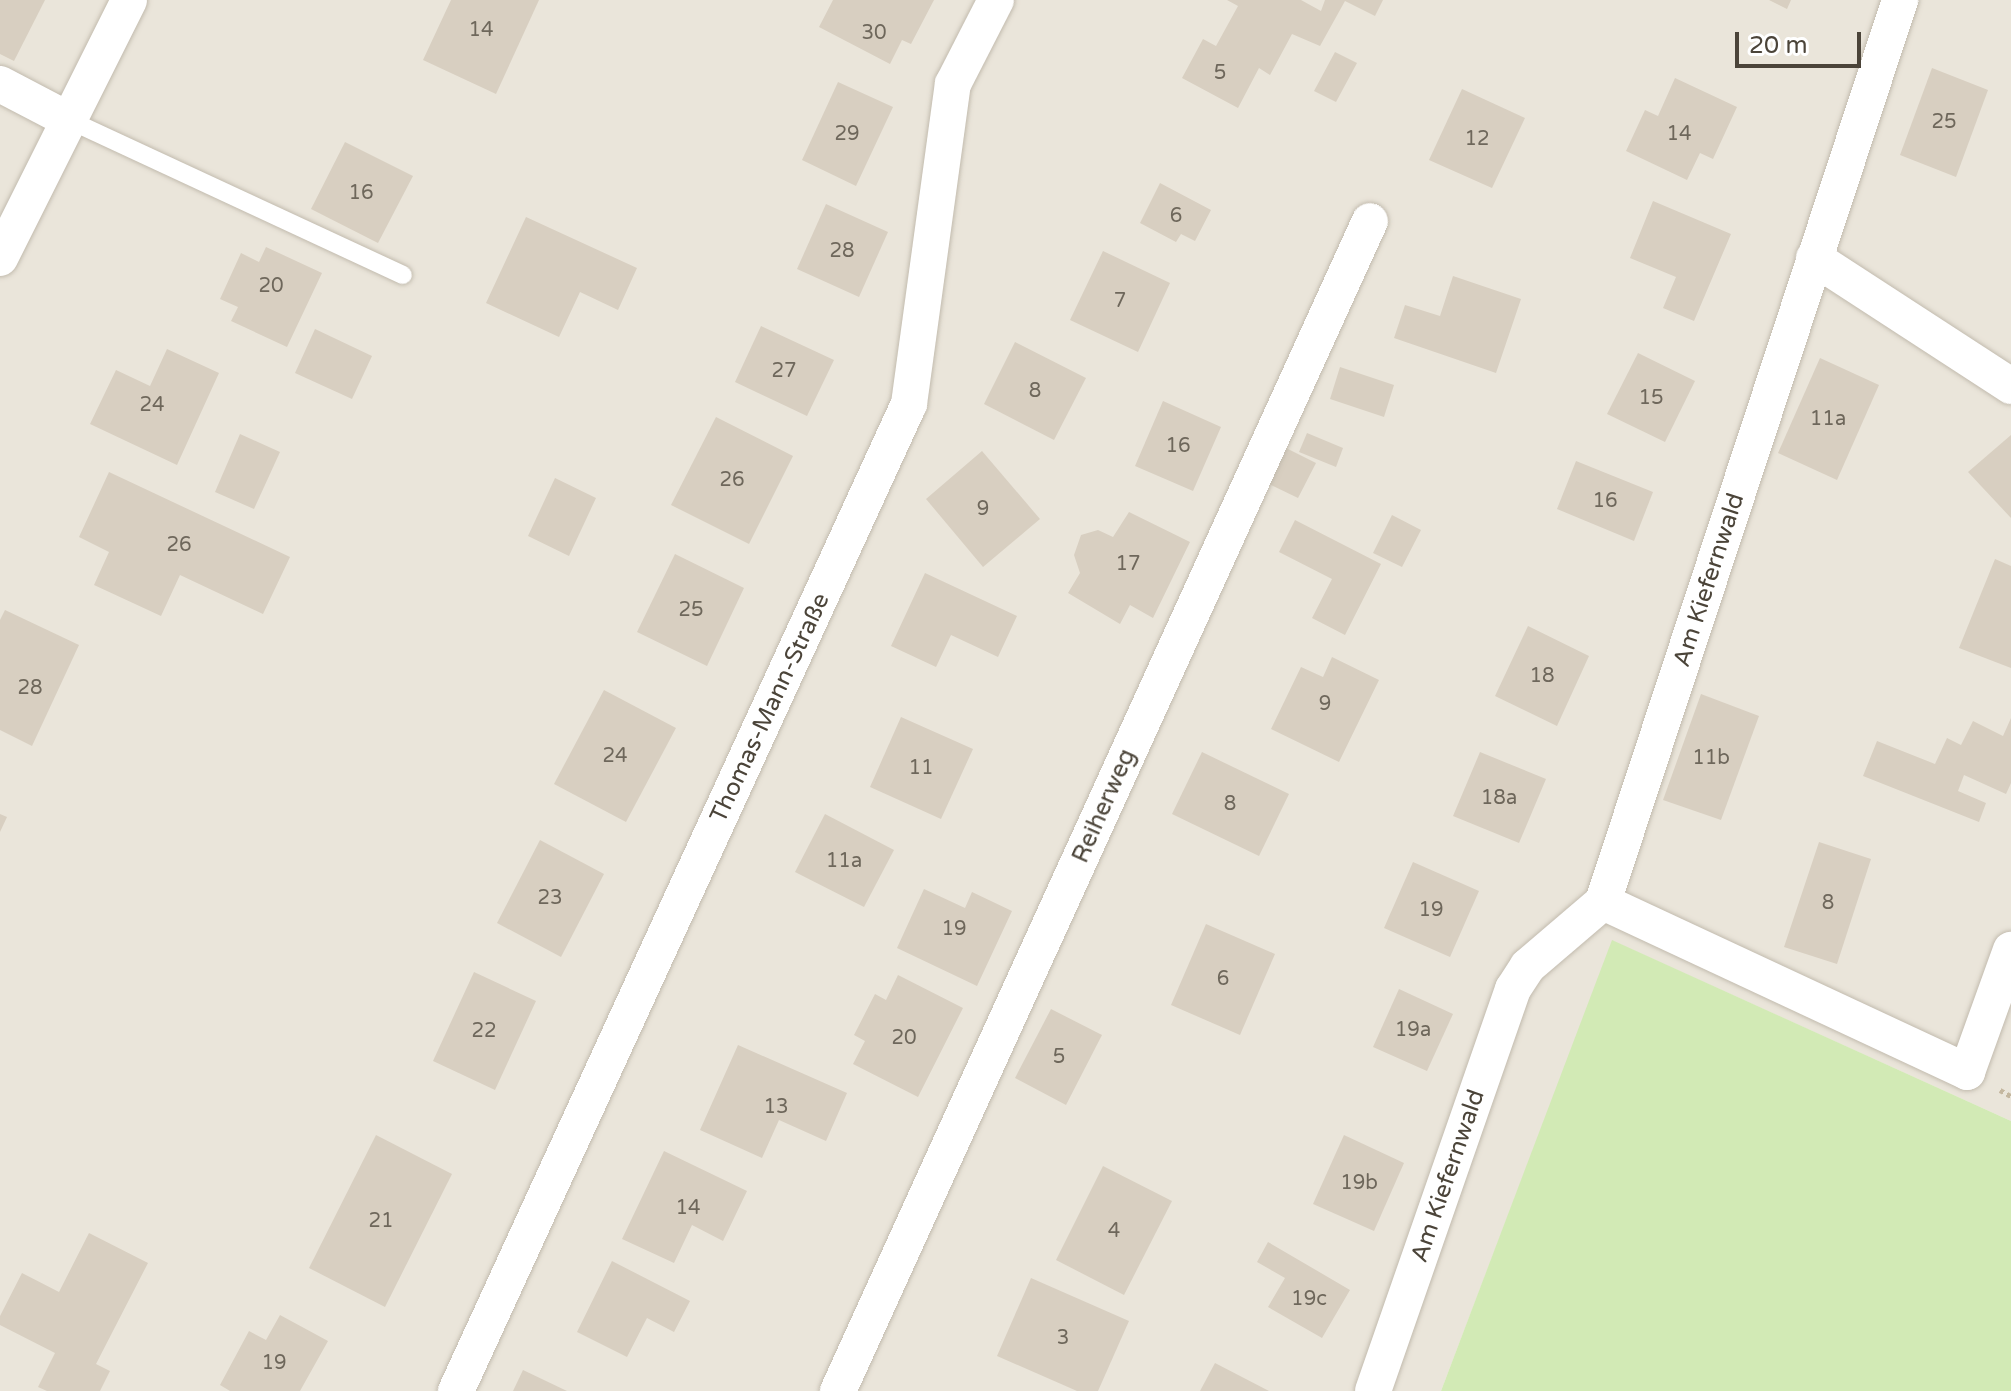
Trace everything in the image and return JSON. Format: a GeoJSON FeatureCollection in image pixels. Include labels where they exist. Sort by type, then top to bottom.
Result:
{"type":"FeatureCollection","features":[{"type":"Feature","properties":{"kind":"street"},"geometry":{"type":"LineString","coordinates":[[0,258],[129,0]]}},
{"type":"Feature","properties":{"kind":"street","name":"Thomas-Mann-Straße"},"geometry":{"type":"LineString","coordinates":[[456,1391],[909,404],[953,84],[996,0]]}},
{"type":"Feature","properties":{"kind":"street","name":"Am Kiefernwald"},"geometry":{"type":"LineString","coordinates":[[1373,1391],[1513,989],[1528,966],[1603,902],[1900,0]]}},
{"type":"Feature","properties":{"kind":"street"},"geometry":{"type":"LineString","coordinates":[[0,84],[69,120]]}},
{"type":"Feature","properties":{"kind":"street","name":"Reiherweg"},"geometry":{"type":"LineString","coordinates":[[838,1391],[1370,221]]}},
{"type":"Feature","properties":{"kind":"street"},"geometry":{"type":"LineString","coordinates":[[1814,258],[2011,386]]}},
{"type":"Feature","properties":{"kind":"street"},"geometry":{"type":"LineString","coordinates":[[1603,902],[1967,1072],[2011,950]]}},
{"type":"Feature","properties":{"kind":"lane"},"geometry":{"type":"LineString","coordinates":[[69,120],[403,275]]}},
{"type":"Feature","properties":{"kind":"shaded area"},"geometry":{"type":"Polygon","coordinates":[[[0,0],[2011,0],[2011,1121],[1613,941],[1441,1391],[0,1391],[0,0]]]}},
{"type":"Feature","properties":{"kind":"green space"},"geometry":{"type":"Polygon","coordinates":[[[1612,940],[2011,1121],[2011,1391],[1441,1391],[1612,940]]]}},
{"type":"Feature","properties":{"kind":"building"},"geometry":{"type":"Polygon","coordinates":[[[0,0],[45,0],[14,61],[0,54],[0,0]]]}},
{"type":"Feature","properties":{"kind":"building"},"geometry":{"type":"Polygon","coordinates":[[[451,0],[539,0],[496,94],[423,60],[451,0]]]}},
{"type":"Feature","properties":{"kind":"building"},"geometry":{"type":"Polygon","coordinates":[[[833,0],[934,0],[911,44],[902,40],[890,64],[819,27],[833,0]]]}},
{"type":"Feature","properties":{"kind":"building"},"geometry":{"type":"Polygon","coordinates":[[[1227,0],[1301,0],[1321,11],[1325,0],[1383,0],[1375,16],[1345,1],[1320,46],[1292,34],[1270,75],[1259,68],[1238,108],[1182,78],[1203,39],[1216,46],[1238,6],[1227,0]]]}},
{"type":"Feature","properties":{"kind":"building"},"geometry":{"type":"Polygon","coordinates":[[[1769,0],[1791,0],[1787,9],[1769,0]]]}},
{"type":"Feature","properties":{"kind":"building"},"geometry":{"type":"Polygon","coordinates":[[[1335,52],[1357,63],[1336,102],[1314,91],[1335,52]]]}},
{"type":"Feature","properties":{"kind":"building"},"geometry":{"type":"Polygon","coordinates":[[[1932,68],[1988,90],[1956,177],[1900,155],[1932,68]]]}},
{"type":"Feature","properties":{"kind":"building"},"geometry":{"type":"Polygon","coordinates":[[[1675,78],[1737,107],[1713,159],[1700,153],[1687,180],[1626,151],[1645,110],[1658,116],[1675,78]]]}},
{"type":"Feature","properties":{"kind":"building"},"geometry":{"type":"Polygon","coordinates":[[[838,82],[893,107],[856,186],[802,160],[838,82]]]}},
{"type":"Feature","properties":{"kind":"building"},"geometry":{"type":"Polygon","coordinates":[[[1462,89],[1525,118],[1492,188],[1429,160],[1462,89]]]}},
{"type":"Feature","properties":{"kind":"building"},"geometry":{"type":"Polygon","coordinates":[[[345,142],[413,176],[378,243],[311,209],[345,142]]]}},
{"type":"Feature","properties":{"kind":"building"},"geometry":{"type":"Polygon","coordinates":[[[1160,183],[1211,210],[1195,241],[1181,234],[1176,242],[1140,223],[1160,183]]]}},
{"type":"Feature","properties":{"kind":"building"},"geometry":{"type":"Polygon","coordinates":[[[1653,201],[1731,234],[1694,321],[1663,308],[1676,277],[1630,258],[1653,201]]]}},
{"type":"Feature","properties":{"kind":"building"},"geometry":{"type":"Polygon","coordinates":[[[826,204],[888,232],[859,297],[797,269],[826,204]]]}},
{"type":"Feature","properties":{"kind":"building"},"geometry":{"type":"Polygon","coordinates":[[[526,217],[637,268],[618,310],[580,292],[559,337],[486,303],[526,217]]]}},
{"type":"Feature","properties":{"kind":"building"},"geometry":{"type":"Polygon","coordinates":[[[266,247],[322,273],[287,347],[231,321],[238,307],[220,299],[241,253],[259,262],[266,247]]]}},
{"type":"Feature","properties":{"kind":"building"},"geometry":{"type":"Polygon","coordinates":[[[1103,251],[1170,283],[1138,352],[1070,320],[1103,251]]]}},
{"type":"Feature","properties":{"kind":"building"},"geometry":{"type":"Polygon","coordinates":[[[1453,276],[1521,299],[1496,373],[1394,338],[1405,305],[1440,316],[1453,276]]]}},
{"type":"Feature","properties":{"kind":"building"},"geometry":{"type":"Polygon","coordinates":[[[761,326],[834,360],[807,416],[735,382],[761,326]]]}},
{"type":"Feature","properties":{"kind":"building"},"geometry":{"type":"Polygon","coordinates":[[[315,329],[372,356],[352,399],[295,373],[315,329]]]}},
{"type":"Feature","properties":{"kind":"building"},"geometry":{"type":"Polygon","coordinates":[[[1015,342],[1086,378],[1054,440],[984,404],[1015,342]]]}},
{"type":"Feature","properties":{"kind":"building"},"geometry":{"type":"Polygon","coordinates":[[[167,349],[219,373],[177,465],[90,424],[116,370],[150,386],[167,349]]]}},
{"type":"Feature","properties":{"kind":"building"},"geometry":{"type":"Polygon","coordinates":[[[1638,353],[1695,381],[1665,442],[1607,414],[1638,353]]]}},
{"type":"Feature","properties":{"kind":"building"},"geometry":{"type":"Polygon","coordinates":[[[1820,358],[1879,385],[1837,480],[1778,453],[1820,358]]]}},
{"type":"Feature","properties":{"kind":"building"},"geometry":{"type":"Polygon","coordinates":[[[1340,367],[1394,385],[1384,417],[1330,399],[1340,367]]]}},
{"type":"Feature","properties":{"kind":"building"},"geometry":{"type":"Polygon","coordinates":[[[1163,401],[1221,427],[1193,491],[1135,466],[1163,401]]]}},
{"type":"Feature","properties":{"kind":"building"},"geometry":{"type":"Polygon","coordinates":[[[716,417],[793,456],[749,544],[671,505],[716,417]]]}},
{"type":"Feature","properties":{"kind":"building"},"geometry":{"type":"Polygon","coordinates":[[[1307,433],[1343,448],[1336,467],[1299,452],[1307,433]]]}},
{"type":"Feature","properties":{"kind":"building"},"geometry":{"type":"Polygon","coordinates":[[[240,434],[280,452],[254,509],[215,492],[240,434]]]}},
{"type":"Feature","properties":{"kind":"building"},"geometry":{"type":"Polygon","coordinates":[[[2011,435],[2011,518],[1968,472],[2011,435]]]}},
{"type":"Feature","properties":{"kind":"building"},"geometry":{"type":"Polygon","coordinates":[[[1286,448],[1316,463],[1298,498],[1269,484],[1286,448]]]}},
{"type":"Feature","properties":{"kind":"building"},"geometry":{"type":"Polygon","coordinates":[[[982,451],[1040,519],[983,567],[926,499],[982,451]]]}},
{"type":"Feature","properties":{"kind":"building"},"geometry":{"type":"Polygon","coordinates":[[[1576,461],[1653,492],[1634,541],[1557,509],[1576,461]]]}},
{"type":"Feature","properties":{"kind":"building"},"geometry":{"type":"Polygon","coordinates":[[[109,472],[290,557],[263,614],[180,575],[161,616],[94,585],[109,552],[79,537],[109,472]]]}},
{"type":"Feature","properties":{"kind":"building"},"geometry":{"type":"Polygon","coordinates":[[[555,478],[596,498],[569,556],[528,536],[555,478]]]}},
{"type":"Feature","properties":{"kind":"building"},"geometry":{"type":"Polygon","coordinates":[[[1129,512],[1190,542],[1153,618],[1130,605],[1120,624],[1068,593],[1080,573],[1074,555],[1081,535],[1098,530],[1113,537],[1129,512]]]}},
{"type":"Feature","properties":{"kind":"building"},"geometry":{"type":"Polygon","coordinates":[[[1392,515],[1421,530],[1402,567],[1373,553],[1392,515]]]}},
{"type":"Feature","properties":{"kind":"building"},"geometry":{"type":"Polygon","coordinates":[[[1295,520],[1381,564],[1345,635],[1312,618],[1332,579],[1279,552],[1295,520]]]}},
{"type":"Feature","properties":{"kind":"building"},"geometry":{"type":"Polygon","coordinates":[[[675,554],[744,588],[707,666],[637,632],[675,554]]]}},
{"type":"Feature","properties":{"kind":"building"},"geometry":{"type":"Polygon","coordinates":[[[1995,559],[2011,566],[2011,668],[1959,648],[1995,559]]]}},
{"type":"Feature","properties":{"kind":"building"},"geometry":{"type":"Polygon","coordinates":[[[925,573],[1017,616],[998,657],[951,635],[936,667],[891,646],[925,573]]]}},
{"type":"Feature","properties":{"kind":"building"},"geometry":{"type":"Polygon","coordinates":[[[5,610],[79,645],[32,746],[0,730],[0,620],[5,610]]]}},
{"type":"Feature","properties":{"kind":"building"},"geometry":{"type":"Polygon","coordinates":[[[1528,626],[1589,656],[1557,726],[1495,696],[1528,626]]]}},
{"type":"Feature","properties":{"kind":"building"},"geometry":{"type":"Polygon","coordinates":[[[1332,657],[1379,680],[1339,762],[1271,729],[1301,667],[1323,677],[1332,657]]]}},
{"type":"Feature","properties":{"kind":"building"},"geometry":{"type":"Polygon","coordinates":[[[604,690],[676,728],[626,822],[554,784],[604,690]]]}},
{"type":"Feature","properties":{"kind":"building"},"geometry":{"type":"Polygon","coordinates":[[[1701,694],[1759,716],[1721,820],[1663,800],[1701,694]]]}},
{"type":"Feature","properties":{"kind":"building"},"geometry":{"type":"Polygon","coordinates":[[[901,717],[973,749],[941,819],[870,787],[901,717]]]}},
{"type":"Feature","properties":{"kind":"building"},"geometry":{"type":"Polygon","coordinates":[[[2011,718],[2011,783],[2006,794],[1964,775],[1958,791],[1986,803],[1979,822],[1863,776],[1877,741],[1935,764],[1947,738],[1961,745],[1973,721],[2003,736],[2011,718]]]}},
{"type":"Feature","properties":{"kind":"building"},"geometry":{"type":"Polygon","coordinates":[[[1202,752],[1289,794],[1259,856],[1172,814],[1202,752]]]}},
{"type":"Feature","properties":{"kind":"building"},"geometry":{"type":"Polygon","coordinates":[[[1480,752],[1546,779],[1519,843],[1453,816],[1480,752]]]}},
{"type":"Feature","properties":{"kind":"building"},"geometry":{"type":"Polygon","coordinates":[[[0,814],[7,817],[0,832],[0,814]]]}},
{"type":"Feature","properties":{"kind":"building"},"geometry":{"type":"Polygon","coordinates":[[[825,814],[894,850],[864,907],[795,872],[825,814]]]}},
{"type":"Feature","properties":{"kind":"building"},"geometry":{"type":"Polygon","coordinates":[[[540,840],[604,874],[561,957],[497,923],[540,840]]]}},
{"type":"Feature","properties":{"kind":"building"},"geometry":{"type":"Polygon","coordinates":[[[1819,842],[1871,859],[1837,964],[1784,947],[1819,842]]]}},
{"type":"Feature","properties":{"kind":"building"},"geometry":{"type":"Polygon","coordinates":[[[1413,862],[1479,891],[1450,957],[1384,928],[1413,862]]]}},
{"type":"Feature","properties":{"kind":"building"},"geometry":{"type":"Polygon","coordinates":[[[924,889],[965,908],[972,892],[1012,911],[977,986],[897,948],[924,889]]]}},
{"type":"Feature","properties":{"kind":"building"},"geometry":{"type":"Polygon","coordinates":[[[1206,924],[1275,954],[1240,1035],[1171,1005],[1206,924]]]}},
{"type":"Feature","properties":{"kind":"building"},"geometry":{"type":"Polygon","coordinates":[[[474,972],[536,1001],[495,1090],[433,1061],[474,972]]]}},
{"type":"Feature","properties":{"kind":"building"},"geometry":{"type":"Polygon","coordinates":[[[898,975],[963,1008],[918,1097],[853,1064],[865,1041],[854,1035],[875,994],[886,1000],[898,975]]]}},
{"type":"Feature","properties":{"kind":"building"},"geometry":{"type":"Polygon","coordinates":[[[1399,989],[1453,1014],[1427,1071],[1373,1047],[1399,989]]]}},
{"type":"Feature","properties":{"kind":"building"},"geometry":{"type":"Polygon","coordinates":[[[1051,1009],[1102,1035],[1066,1105],[1015,1078],[1051,1009]]]}},
{"type":"Feature","properties":{"kind":"building"},"geometry":{"type":"Polygon","coordinates":[[[738,1045],[847,1093],[826,1141],[779,1120],[762,1158],[700,1130],[738,1045]]]}},
{"type":"Feature","properties":{"kind":"building"},"geometry":{"type":"Polygon","coordinates":[[[376,1135],[452,1174],[385,1307],[309,1268],[376,1135]]]}},
{"type":"Feature","properties":{"kind":"building"},"geometry":{"type":"Polygon","coordinates":[[[1344,1135],[1404,1163],[1374,1231],[1313,1204],[1344,1135]]]}},
{"type":"Feature","properties":{"kind":"building"},"geometry":{"type":"Polygon","coordinates":[[[664,1151],[747,1191],[723,1241],[692,1225],[674,1263],[622,1239],[664,1151]]]}},
{"type":"Feature","properties":{"kind":"building"},"geometry":{"type":"Polygon","coordinates":[[[1103,1166],[1172,1201],[1124,1295],[1056,1260],[1103,1166]]]}},
{"type":"Feature","properties":{"kind":"building"},"geometry":{"type":"Polygon","coordinates":[[[89,1233],[148,1263],[96,1364],[110,1371],[100,1391],[47,1391],[38,1387],[55,1353],[0,1325],[0,1316],[22,1273],[59,1292],[89,1233]]]}},
{"type":"Feature","properties":{"kind":"building"},"geometry":{"type":"Polygon","coordinates":[[[1268,1242],[1350,1290],[1322,1338],[1268,1307],[1285,1278],[1257,1262],[1268,1242]]]}},
{"type":"Feature","properties":{"kind":"building"},"geometry":{"type":"Polygon","coordinates":[[[612,1261],[690,1301],[674,1332],[647,1318],[627,1357],[577,1332],[612,1261]]]}},
{"type":"Feature","properties":{"kind":"building"},"geometry":{"type":"Polygon","coordinates":[[[1031,1278],[1129,1321],[1098,1391],[1077,1391],[997,1356],[1031,1278]]]}},
{"type":"Feature","properties":{"kind":"building"},"geometry":{"type":"Polygon","coordinates":[[[280,1315],[328,1341],[300,1391],[230,1391],[220,1385],[249,1331],[266,1340],[280,1315]]]}},
{"type":"Feature","properties":{"kind":"building"},"geometry":{"type":"Polygon","coordinates":[[[1215,1363],[1269,1391],[1200,1391],[1215,1363]]]}},
{"type":"Feature","properties":{"kind":"building"},"geometry":{"type":"Polygon","coordinates":[[[523,1370],[567,1391],[513,1391],[523,1370]]]}}]}
